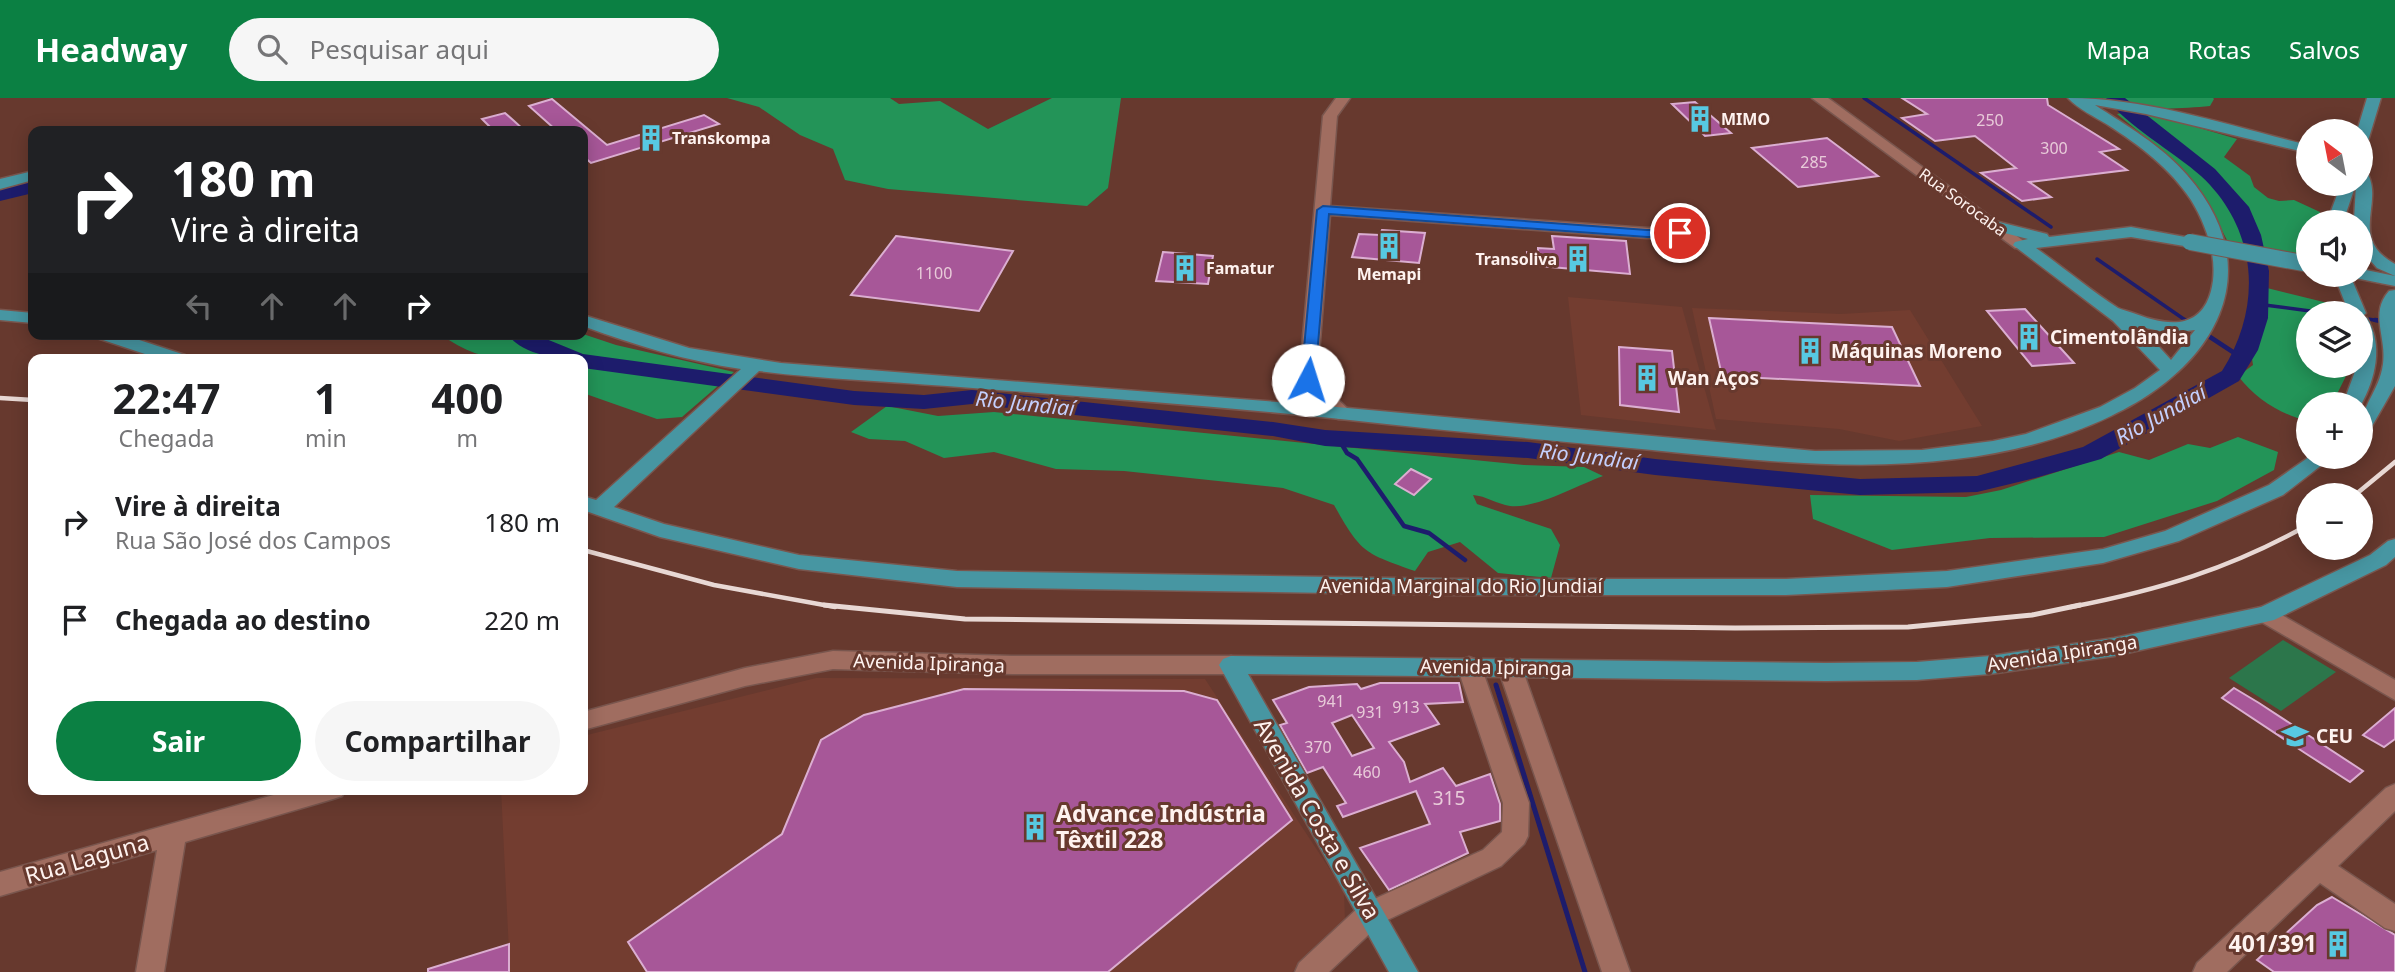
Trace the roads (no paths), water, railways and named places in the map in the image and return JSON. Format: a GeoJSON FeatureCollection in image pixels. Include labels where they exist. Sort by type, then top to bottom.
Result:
{"type":"FeatureCollection","features":[{"type":"Feature","properties":{"kind":"main road"},"geometry":{"type":"LineString","coordinates":[[588,322],[640,341],[753,368],[1290,409],[1794,458],[1900,459],[1963,452],[2019,442],[2068,427],[2110,409],[2153,384],[2170,370],[2197,343],[2216,305],[2222,261],[2218,241],[2210,222],[2183,180],[2168,163],[2130,134],[2074,98]]}},
{"type":"Feature","properties":{"kind":"main road"},"geometry":{"type":"LineString","coordinates":[[2083,98],[2296,146]]}},
{"type":"Feature","properties":{"kind":"main road"},"geometry":{"type":"LineString","coordinates":[[2093,98],[2115,106]]}},
{"type":"Feature","properties":{"kind":"main road"},"geometry":{"type":"LineString","coordinates":[[2368,119],[2374,98]]}},
{"type":"Feature","properties":{"kind":"main road"},"geometry":{"type":"LineString","coordinates":[[2115,106],[2108,111],[2110,115],[2130,134]]}},
{"type":"Feature","properties":{"kind":"main road"},"geometry":{"type":"LineString","coordinates":[[0,184],[28,176]]}},
{"type":"Feature","properties":{"kind":"main road"},"geometry":{"type":"LineString","coordinates":[[2363,196],[2365,246],[2373,257],[2395,271]]}},
{"type":"Feature","properties":{"kind":"main road"},"geometry":{"type":"LineString","coordinates":[[1995,226],[2032,236],[2082,236]]}},
{"type":"Feature","properties":{"kind":"main road"},"geometry":{"type":"LineString","coordinates":[[2037,257],[2061,258],[2080,246],[2116,232]]}},
{"type":"Feature","properties":{"kind":"main road"},"geometry":{"type":"LineString","coordinates":[[2021,245],[2116,232],[2150,234],[2296,262]]}},
{"type":"Feature","properties":{"kind":"main road","name":"Rua Sorocaba"},"geometry":{"type":"LineString","coordinates":[[2021,245],[2106,307]]}},
{"type":"Feature","properties":{"kind":"main road"},"geometry":{"type":"LineString","coordinates":[[2061,258],[2069,280]]}},
{"type":"Feature","properties":{"kind":"main road"},"geometry":{"type":"LineString","coordinates":[[2373,276],[2395,281]]}},
{"type":"Feature","properties":{"kind":"main road"},"geometry":{"type":"LineString","coordinates":[[2373,410],[2390,375],[2393,354],[2387,308],[2389,300],[2395,295]]}},
{"type":"Feature","properties":{"kind":"main road"},"geometry":{"type":"LineString","coordinates":[[2106,307],[2137,321],[2177,327],[2196,324],[2216,305]]}},
{"type":"Feature","properties":{"kind":"main road"},"geometry":{"type":"LineString","coordinates":[[2106,307],[2150,343],[2170,370]]}},
{"type":"Feature","properties":{"kind":"main road"},"geometry":{"type":"LineString","coordinates":[[0,315],[28,318]]}},
{"type":"Feature","properties":{"kind":"main road"},"geometry":{"type":"LineString","coordinates":[[121,340],[164,354]]}},
{"type":"Feature","properties":{"kind":"main road"},"geometry":{"type":"LineString","coordinates":[[591,506],[730,392],[753,368]]}},
{"type":"Feature","properties":{"kind":"main road","name":"Avenida Marginal do Rio Jundiaí"},"geometry":{"type":"LineString","coordinates":[[591,506],[660,530],[799,562],[957,579],[1456,587],[1786,587],[1947,579],[2103,556],[2172,536],[2276,490],[2306,469]]}},
{"type":"Feature","properties":{"kind":"main road","name":"Avenida Ipiranga"},"geometry":{"type":"LineString","coordinates":[[1231,665],[1917,671],[2114,648],[2266,614],[2378,560],[2395,546]]}},
{"type":"Feature","properties":{"kind":"main road","name":"Avenida Costa e Silva"},"geometry":{"type":"LineString","coordinates":[[1231,665],[1404,972]]}},
{"type":"Feature","properties":{"kind":"street"},"geometry":{"type":"LineString","coordinates":[[1333,98],[1321,115],[1312,197],[1323,210],[1647,233],[1680,233]]}},
{"type":"Feature","properties":{"kind":"street"},"geometry":{"type":"LineString","coordinates":[[1290,409],[1308,380],[1330,116],[1343,98]]}},
{"type":"Feature","properties":{"kind":"street","name":"Rua Sorocaba"},"geometry":{"type":"LineString","coordinates":[[1819,98],[2021,245]]}},
{"type":"Feature","properties":{"kind":"street"},"geometry":{"type":"LineString","coordinates":[[1308,380],[1345,415]]}},
{"type":"Feature","properties":{"kind":"street"},"geometry":{"type":"LineString","coordinates":[[2266,614],[2395,691]]}},
{"type":"Feature","properties":{"kind":"street","name":"Avenida Ipiranga"},"geometry":{"type":"LineString","coordinates":[[588,720],[745,677],[833,660],[1012,665],[1231,665]]}},
{"type":"Feature","properties":{"kind":"street"},"geometry":{"type":"LineString","coordinates":[[1309,972],[1371,914],[1492,858],[1515,836],[1516,803],[1473,666]]}},
{"type":"Feature","properties":{"kind":"street"},"geometry":{"type":"LineString","coordinates":[[1507,668],[1616,972]]}},
{"type":"Feature","properties":{"kind":"street"},"geometry":{"type":"LineString","coordinates":[[150,972],[173,834],[312,795]]}},
{"type":"Feature","properties":{"kind":"street"},"geometry":{"type":"LineString","coordinates":[[2207,972],[2395,795]]}},
{"type":"Feature","properties":{"kind":"street","name":"Rua Laguna"},"geometry":{"type":"LineString","coordinates":[[0,884],[173,834]]}},
{"type":"Feature","properties":{"kind":"street"},"geometry":{"type":"LineString","coordinates":[[2319,868],[2395,919]]}},
{"type":"Feature","properties":{"kind":"waterway"},"geometry":{"type":"LineString","coordinates":[[1864,98],[2051,227]]}},
{"type":"Feature","properties":{"kind":"waterway","name":"Rio Jundiaí"},"geometry":{"type":"LineString","coordinates":[[588,362],[854,398],[924,402],[972,397],[1273,429],[1325,438],[1528,450],[1655,467],[1860,487],[1977,484],[2092,453],[2231,376],[2247,350],[2257,318],[2259,271],[2251,235],[2239,207],[2208,173],[2114,98]]}},
{"type":"Feature","properties":{"kind":"waterway","name":"Rio Jundiaí"},"geometry":{"type":"LineString","coordinates":[[0,195],[28,188]]}},
{"type":"Feature","properties":{"kind":"waterway"},"geometry":{"type":"LineString","coordinates":[[2097,259],[2188,322],[2185,320]]}},
{"type":"Feature","properties":{"kind":"waterway"},"geometry":{"type":"LineString","coordinates":[[2257,304],[2296,309]]}},
{"type":"Feature","properties":{"kind":"waterway"},"geometry":{"type":"LineString","coordinates":[[2373,320],[2387,322]]}},
{"type":"Feature","properties":{"kind":"waterway"},"geometry":{"type":"LineString","coordinates":[[2375,320],[2395,323]]}},
{"type":"Feature","properties":{"kind":"waterway"},"geometry":{"type":"LineString","coordinates":[[2204,333],[2242,358]]}},
{"type":"Feature","properties":{"kind":"waterway","name":"Rio Jundiaí"},"geometry":{"type":"LineString","coordinates":[[528,340],[562,354]]}},
{"type":"Feature","properties":{"kind":"waterway"},"geometry":{"type":"LineString","coordinates":[[1338,438],[1347,453],[1357,459],[1404,526],[1429,533],[1465,560]]}},
{"type":"Feature","properties":{"kind":"waterway"},"geometry":{"type":"LineString","coordinates":[[1496,685],[1585,972]]}},
{"type":"Feature","properties":{"kind":"railway"},"geometry":{"type":"LineString","coordinates":[[0,398],[28,400]]}},
{"type":"Feature","properties":{"kind":"railway"},"geometry":{"type":"LineString","coordinates":[[2370,483],[2395,462]]}},
{"type":"Feature","properties":{"kind":"railway"},"geometry":{"type":"LineString","coordinates":[[2080,605],[2193,576],[2250,554],[2296,531]]}},
{"type":"Feature","properties":{"kind":"railway"},"geometry":{"type":"LineString","coordinates":[[588,551],[714,585],[824,605]]}},
{"type":"Feature","properties":{"kind":"railway"},"geometry":{"type":"LineString","coordinates":[[824,605],[965,619],[1735,628],[1908,627],[2032,615],[2080,605]]}},
{"type":"Feature","properties":{"kind":"railway"},"geometry":{"type":"LineString","coordinates":[[824,605],[835,607]]}},
{"type":"Feature","properties":{"kind":"railway"},"geometry":{"type":"LineString","coordinates":[[2071,607],[2080,605]]}},
{"type":"Feature","properties":{"kind":"place","name":"MIMO"},"geometry":{"type":"Point","coordinates":[1700,119]}},
{"type":"Feature","properties":{"kind":"place","name":"Transkompa"},"geometry":{"type":"Point","coordinates":[651,138]}},
{"type":"Feature","properties":{"kind":"place","name":"Memapi"},"geometry":{"type":"Point","coordinates":[1389,246]}},
{"type":"Feature","properties":{"kind":"place","name":"Transoliva"},"geometry":{"type":"Point","coordinates":[1578,259]}},
{"type":"Feature","properties":{"kind":"place","name":"Famatur"},"geometry":{"type":"Point","coordinates":[1185,268]}},
{"type":"Feature","properties":{"kind":"place","name":"Cimentolândia"},"geometry":{"type":"Point","coordinates":[2029,337]}},
{"type":"Feature","properties":{"kind":"place","name":"Máquinas Moreno"},"geometry":{"type":"Point","coordinates":[1810,351]}},
{"type":"Feature","properties":{"kind":"place","name":"Wan Aços"},"geometry":{"type":"Point","coordinates":[1647,378]}},
{"type":"Feature","properties":{"kind":"place","name":"CEU"},"geometry":{"type":"Point","coordinates":[2295,736]}},
{"type":"Feature","properties":{"kind":"place","name":"Advance Indústria Têxtil 228"},"geometry":{"type":"Point","coordinates":[1035,827]}},
{"type":"Feature","properties":{"kind":"place","name":"401/391"},"geometry":{"type":"Point","coordinates":[2338,944]}}]}
